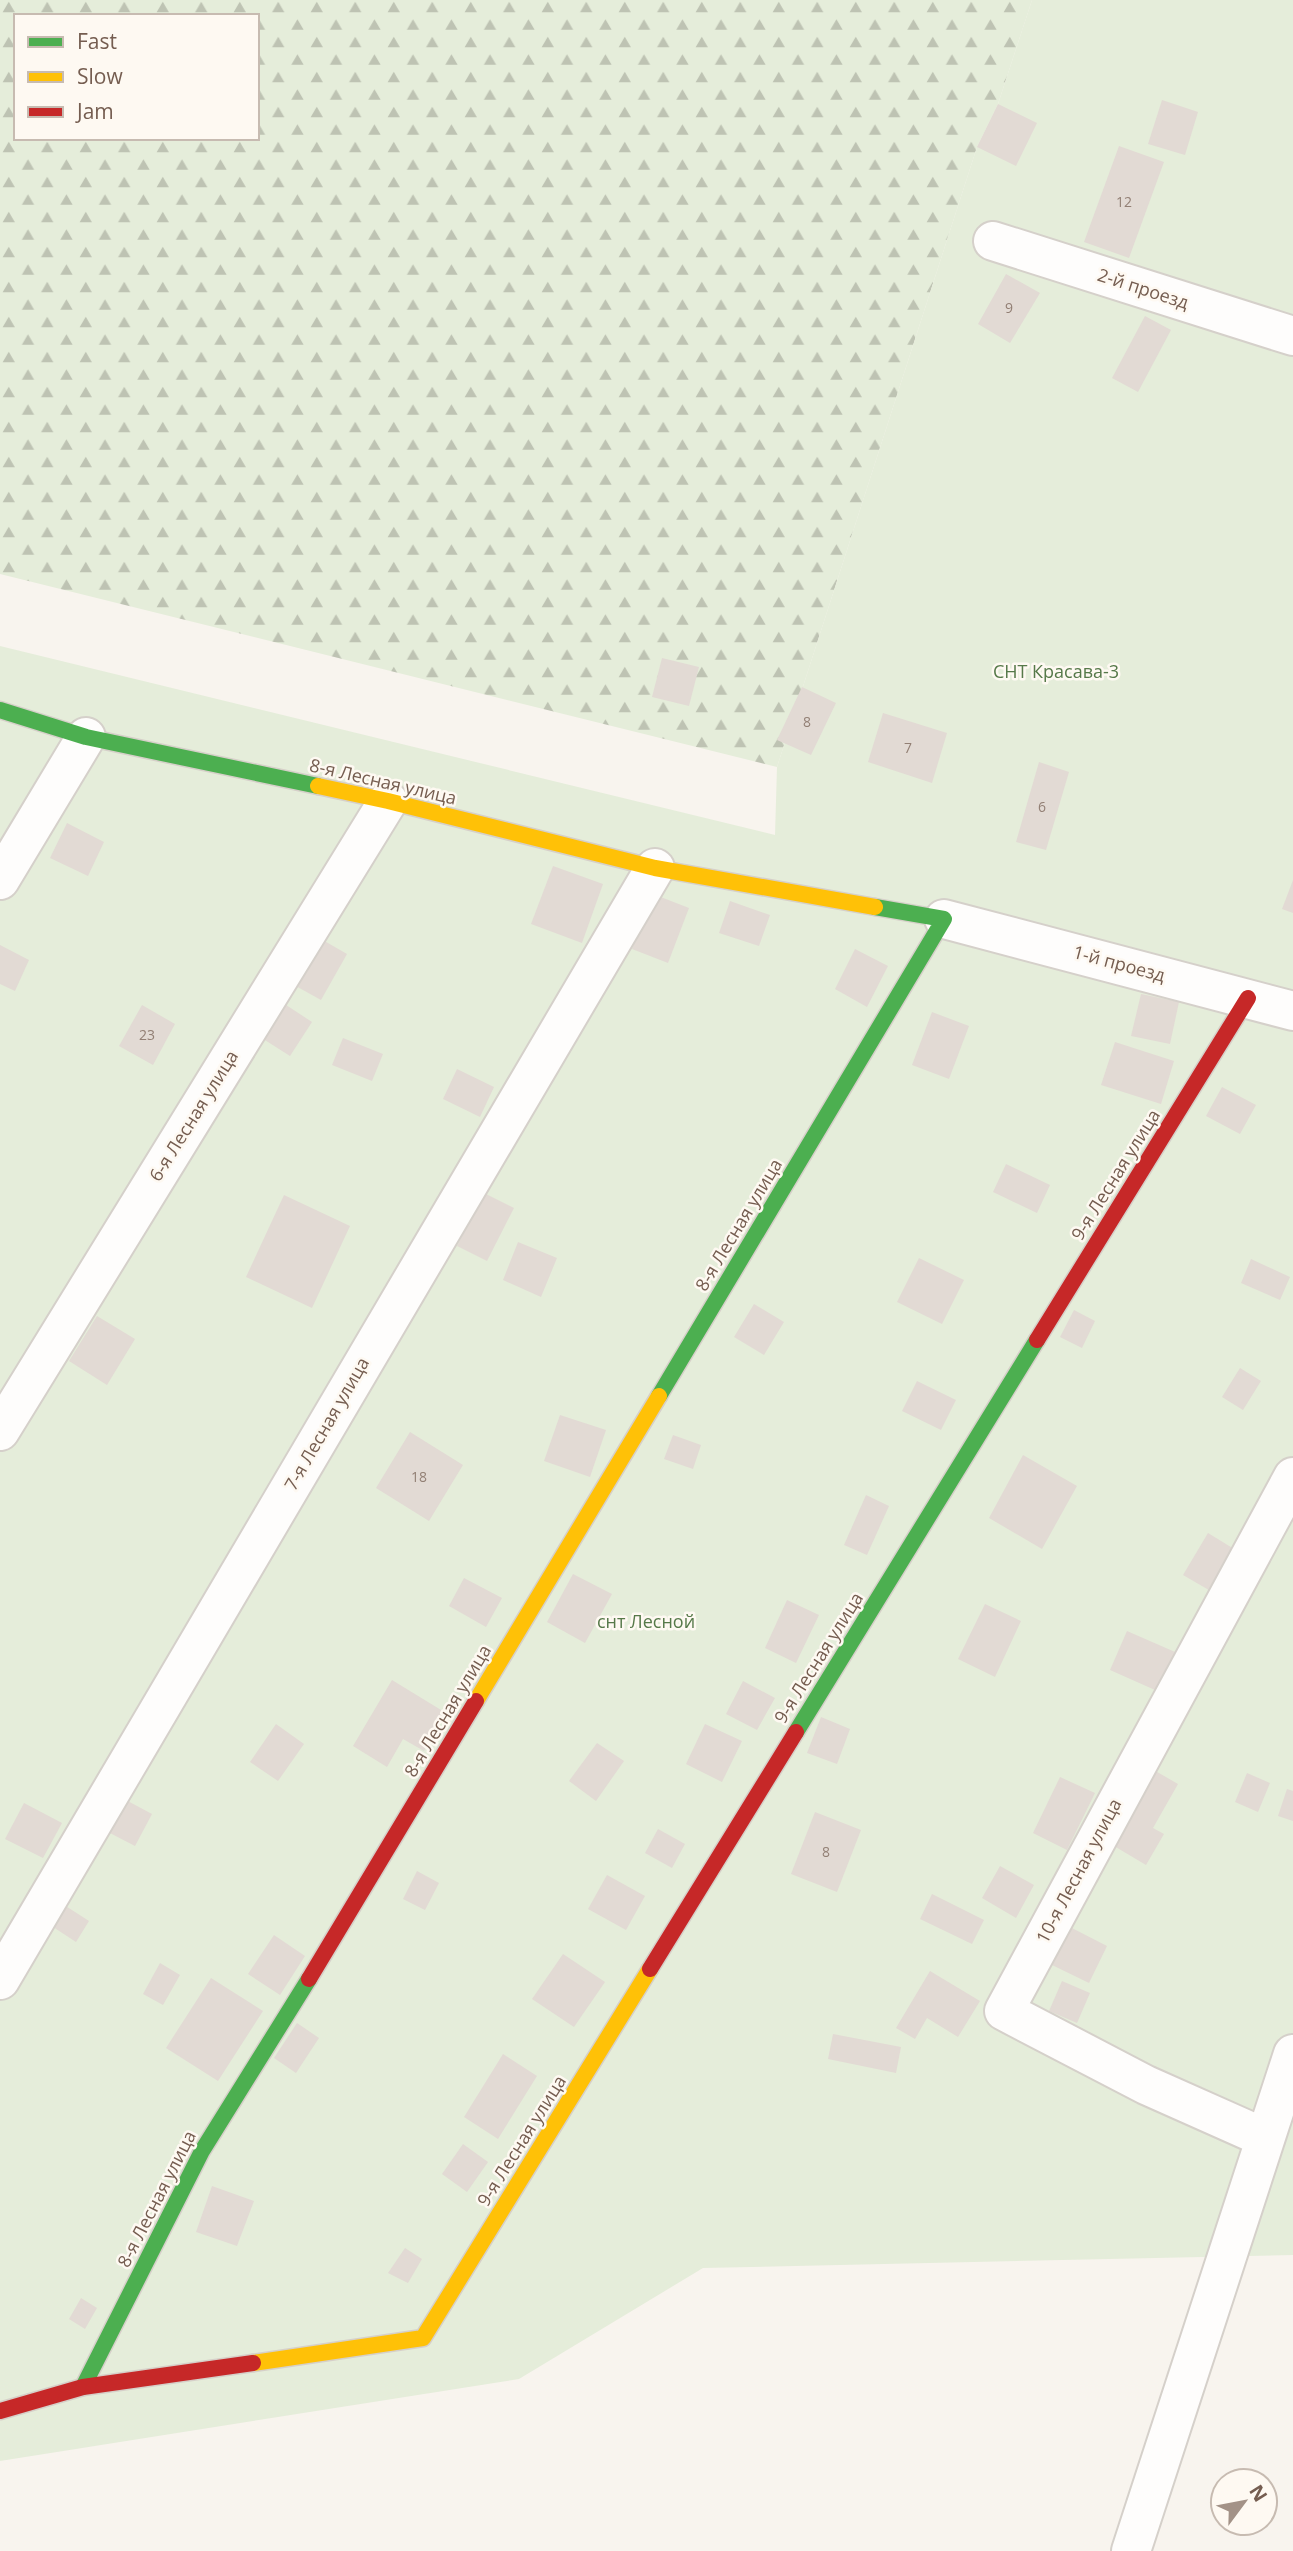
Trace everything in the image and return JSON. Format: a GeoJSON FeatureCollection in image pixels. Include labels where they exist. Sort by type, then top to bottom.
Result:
{"type":"FeatureCollection","features":[{"type":"Feature","properties":{"kind":"street","name":"2-й проезд"},"geometry":{"type":"LineString","coordinates":[[993,241],[1293,336]]}},
{"type":"Feature","properties":{"kind":"street","name":"8-я Лесная улица"},"geometry":{"type":"LineString","coordinates":[[0,710],[86,737],[388,801],[655,868],[944,919],[373,1874],[202,2151],[83,2387]]}},
{"type":"Feature","properties":{"kind":"street"},"geometry":{"type":"LineString","coordinates":[[0,880],[86,737]]}},
{"type":"Feature","properties":{"kind":"street","name":"6-я Лесная улица"},"geometry":{"type":"LineString","coordinates":[[0,1431],[388,801]]}},
{"type":"Feature","properties":{"kind":"street","name":"7-я Лесная улица"},"geometry":{"type":"LineString","coordinates":[[0,1980],[655,868]]}},
{"type":"Feature","properties":{"kind":"street","name":"1-й проезд"},"geometry":{"type":"LineString","coordinates":[[944,919],[1293,1011]]}},
{"type":"Feature","properties":{"kind":"street","name":"9-я Лесная улица"},"geometry":{"type":"LineString","coordinates":[[83,2387],[423,2338],[1248,998]]}},
{"type":"Feature","properties":{"kind":"street","name":"10-я Лесная улица"},"geometry":{"type":"LineString","coordinates":[[1265,2138],[1146,2085],[1004,2011],[1293,1477]]}},
{"type":"Feature","properties":{"kind":"street"},"geometry":{"type":"LineString","coordinates":[[1130,2551],[1293,2053]]}},
{"type":"Feature","properties":{"kind":"street"},"geometry":{"type":"LineString","coordinates":[[0,2411],[83,2387]]}},
{"type":"Feature","properties":{"kind":"green space"},"geometry":{"type":"Polygon","coordinates":[[[0,0],[1032,0],[998,104],[977,147],[777,767],[0,574],[0,0]]]}},
{"type":"Feature","properties":{"kind":"green space","name":"снт Лесной"},"geometry":{"type":"Polygon","coordinates":[[[1032,0],[1293,0],[1293,2255],[703,2268],[519,2379],[0,2461],[0,646],[775,835],[777,767],[977,147],[998,104],[1032,0]]]}},
{"type":"Feature","properties":{"kind":"building"},"geometry":{"type":"Polygon","coordinates":[[[1162,100],[1198,112],[1185,155],[1148,144],[1162,100]]]}},
{"type":"Feature","properties":{"kind":"building"},"geometry":{"type":"Polygon","coordinates":[[[998,104],[1037,123],[1016,166],[977,147],[998,104]]]}},
{"type":"Feature","properties":{"kind":"building"},"geometry":{"type":"Polygon","coordinates":[[[1119,146],[1164,162],[1129,258],[1084,242],[1119,146]]]}},
{"type":"Feature","properties":{"kind":"building"},"geometry":{"type":"Polygon","coordinates":[[[1006,274],[1040,293],[1010,343],[978,324],[1006,274]]]}},
{"type":"Feature","properties":{"kind":"building"},"geometry":{"type":"Polygon","coordinates":[[[1145,316],[1171,330],[1138,392],[1112,378],[1145,316]]]}},
{"type":"Feature","properties":{"kind":"building"},"geometry":{"type":"Polygon","coordinates":[[[662,658],[699,667],[689,706],[652,697],[662,658]]]}},
{"type":"Feature","properties":{"kind":"building"},"geometry":{"type":"Polygon","coordinates":[[[802,687],[836,703],[811,755],[777,740],[802,687]]]}},
{"type":"Feature","properties":{"kind":"building"},"geometry":{"type":"Polygon","coordinates":[[[883,713],[947,733],[932,783],[868,762],[883,713]]]}},
{"type":"Feature","properties":{"kind":"building"},"geometry":{"type":"Polygon","coordinates":[[[1039,762],[1069,772],[1046,850],[1016,842],[1039,762]]]}},
{"type":"Feature","properties":{"kind":"building"},"geometry":{"type":"Polygon","coordinates":[[[67,823],[104,842],[88,876],[50,858],[67,823]]]}},
{"type":"Feature","properties":{"kind":"building"},"geometry":{"type":"Polygon","coordinates":[[[553,866],[603,884],[582,943],[531,924],[553,866]]]}},
{"type":"Feature","properties":{"kind":"building"},"geometry":{"type":"Polygon","coordinates":[[[1293,880],[1293,913],[1282,909],[1293,880]]]}},
{"type":"Feature","properties":{"kind":"building"},"geometry":{"type":"Polygon","coordinates":[[[653,894],[689,908],[668,963],[632,949],[653,894]]]}},
{"type":"Feature","properties":{"kind":"building"},"geometry":{"type":"Polygon","coordinates":[[[730,901],[770,915],[759,946],[719,933],[730,901]]]}},
{"type":"Feature","properties":{"kind":"building"},"geometry":{"type":"Polygon","coordinates":[[[321,939],[347,954],[321,1000],[294,985],[321,939]]]}},
{"type":"Feature","properties":{"kind":"building"},"geometry":{"type":"Polygon","coordinates":[[[0,945],[29,960],[15,991],[0,984],[0,945]]]}},
{"type":"Feature","properties":{"kind":"building"},"geometry":{"type":"Polygon","coordinates":[[[855,949],[888,966],[867,1007],[835,989],[855,949]]]}},
{"type":"Feature","properties":{"kind":"building"},"geometry":{"type":"Polygon","coordinates":[[[1141,994],[1179,1002],[1170,1044],[1131,1036],[1141,994]]]}},
{"type":"Feature","properties":{"kind":"building"},"geometry":{"type":"Polygon","coordinates":[[[280,1001],[312,1022],[290,1056],[257,1035],[280,1001]]]}},
{"type":"Feature","properties":{"kind":"building"},"geometry":{"type":"Polygon","coordinates":[[[142,1005],[175,1024],[153,1065],[119,1046],[142,1005]]]}},
{"type":"Feature","properties":{"kind":"building"},"geometry":{"type":"Polygon","coordinates":[[[932,1012],[969,1026],[949,1079],[912,1065],[932,1012]]]}},
{"type":"Feature","properties":{"kind":"building"},"geometry":{"type":"Polygon","coordinates":[[[343,1038],[383,1054],[372,1081],[332,1065],[343,1038]]]}},
{"type":"Feature","properties":{"kind":"building"},"geometry":{"type":"Polygon","coordinates":[[[1115,1042],[1174,1061],[1161,1104],[1101,1085],[1115,1042]]]}},
{"type":"Feature","properties":{"kind":"building"},"geometry":{"type":"Polygon","coordinates":[[[457,1069],[494,1087],[480,1117],[443,1099],[457,1069]]]}},
{"type":"Feature","properties":{"kind":"building"},"geometry":{"type":"Polygon","coordinates":[[[1222,1087],[1256,1105],[1240,1134],[1206,1116],[1222,1087]]]}},
{"type":"Feature","properties":{"kind":"building"},"geometry":{"type":"Polygon","coordinates":[[[1006,1164],[1050,1185],[1037,1213],[993,1192],[1006,1164]]]}},
{"type":"Feature","properties":{"kind":"building"},"geometry":{"type":"Polygon","coordinates":[[[484,1193],[514,1208],[487,1261],[457,1246],[484,1193]]]}},
{"type":"Feature","properties":{"kind":"building"},"geometry":{"type":"Polygon","coordinates":[[[284,1195],[350,1226],[312,1308],[246,1277],[284,1195]]]}},
{"type":"Feature","properties":{"kind":"building"},"geometry":{"type":"Polygon","coordinates":[[[518,1242],[557,1258],[541,1297],[503,1280],[518,1242]]]}},
{"type":"Feature","properties":{"kind":"building"},"geometry":{"type":"Polygon","coordinates":[[[919,1258],[964,1280],[942,1324],[897,1302],[919,1258]]]}},
{"type":"Feature","properties":{"kind":"building"},"geometry":{"type":"Polygon","coordinates":[[[1251,1259],[1290,1277],[1280,1300],[1241,1283],[1251,1259]]]}},
{"type":"Feature","properties":{"kind":"building"},"geometry":{"type":"Polygon","coordinates":[[[754,1304],[784,1322],[764,1355],[734,1337],[754,1304]]]}},
{"type":"Feature","properties":{"kind":"building"},"geometry":{"type":"Polygon","coordinates":[[[1074,1310],[1095,1321],[1082,1348],[1060,1337],[1074,1310]]]}},
{"type":"Feature","properties":{"kind":"building"},"geometry":{"type":"Polygon","coordinates":[[[97,1316],[135,1339],[107,1385],[69,1361],[97,1316]]]}},
{"type":"Feature","properties":{"kind":"building"},"geometry":{"type":"Polygon","coordinates":[[[1240,1368],[1261,1381],[1243,1410],[1222,1397],[1240,1368]]]}},
{"type":"Feature","properties":{"kind":"building"},"geometry":{"type":"Polygon","coordinates":[[[917,1381],[956,1400],[941,1430],[902,1411],[917,1381]]]}},
{"type":"Feature","properties":{"kind":"building"},"geometry":{"type":"Polygon","coordinates":[[[560,1415],[606,1430],[590,1477],[544,1461],[560,1415]]]}},
{"type":"Feature","properties":{"kind":"building"},"geometry":{"type":"Polygon","coordinates":[[[410,1432],[463,1465],[429,1521],[376,1488],[410,1432]]]}},
{"type":"Feature","properties":{"kind":"building"},"geometry":{"type":"Polygon","coordinates":[[[673,1435],[701,1445],[693,1469],[664,1459],[673,1435]]]}},
{"type":"Feature","properties":{"kind":"building"},"geometry":{"type":"Polygon","coordinates":[[[1023,1455],[1077,1486],[1042,1549],[989,1518],[1023,1455]]]}},
{"type":"Feature","properties":{"kind":"building"},"geometry":{"type":"Polygon","coordinates":[[[866,1495],[889,1506],[867,1555],[844,1545],[866,1495]]]}},
{"type":"Feature","properties":{"kind":"building"},"geometry":{"type":"Polygon","coordinates":[[[1208,1533],[1239,1552],[1214,1593],[1183,1575],[1208,1533]]]}},
{"type":"Feature","properties":{"kind":"building"},"geometry":{"type":"Polygon","coordinates":[[[573,1574],[612,1594],[585,1643],[547,1622],[573,1574]]]}},
{"type":"Feature","properties":{"kind":"building"},"geometry":{"type":"Polygon","coordinates":[[[464,1578],[502,1598],[486,1627],[449,1606],[464,1578]]]}},
{"type":"Feature","properties":{"kind":"building"},"geometry":{"type":"Polygon","coordinates":[[[787,1600],[819,1615],[796,1663],[765,1648],[787,1600]]]}},
{"type":"Feature","properties":{"kind":"building"},"geometry":{"type":"Polygon","coordinates":[[[985,1604],[1021,1621],[995,1677],[958,1659],[985,1604]]]}},
{"type":"Feature","properties":{"kind":"building"},"geometry":{"type":"Polygon","coordinates":[[[1127,1631],[1182,1655],[1164,1694],[1110,1670],[1127,1631]]]}},
{"type":"Feature","properties":{"kind":"building"},"geometry":{"type":"Polygon","coordinates":[[[392,1680],[446,1713],[424,1751],[403,1739],[387,1767],[353,1746],[392,1680]]]}},
{"type":"Feature","properties":{"kind":"building"},"geometry":{"type":"Polygon","coordinates":[[[743,1681],[775,1698],[757,1730],[726,1714],[743,1681]]]}},
{"type":"Feature","properties":{"kind":"building"},"geometry":{"type":"Polygon","coordinates":[[[821,1717],[850,1729],[837,1764],[807,1753],[821,1717]]]}},
{"type":"Feature","properties":{"kind":"building"},"geometry":{"type":"Polygon","coordinates":[[[276,1724],[304,1744],[278,1781],[250,1762],[276,1724]]]}},
{"type":"Feature","properties":{"kind":"building"},"geometry":{"type":"Polygon","coordinates":[[[705,1724],[742,1741],[722,1782],[686,1764],[705,1724]]]}},
{"type":"Feature","properties":{"kind":"building"},"geometry":{"type":"Polygon","coordinates":[[[597,1743],[624,1761],[596,1801],[569,1781],[597,1743]]]}},
{"type":"Feature","properties":{"kind":"building"},"geometry":{"type":"Polygon","coordinates":[[[1152,1769],[1178,1784],[1153,1828],[1164,1834],[1146,1865],[1109,1843],[1152,1769]]]}},
{"type":"Feature","properties":{"kind":"building"},"geometry":{"type":"Polygon","coordinates":[[[1247,1773],[1270,1783],[1258,1812],[1235,1802],[1247,1773]]]}},
{"type":"Feature","properties":{"kind":"building"},"geometry":{"type":"Polygon","coordinates":[[[1060,1777],[1095,1793],[1067,1850],[1033,1833],[1060,1777]]]}},
{"type":"Feature","properties":{"kind":"building"},"geometry":{"type":"Polygon","coordinates":[[[1287,1789],[1293,1791],[1293,1821],[1278,1816],[1287,1789]]]}},
{"type":"Feature","properties":{"kind":"building"},"geometry":{"type":"Polygon","coordinates":[[[124,1799],[152,1814],[135,1846],[106,1831],[124,1799]]]}},
{"type":"Feature","properties":{"kind":"building"},"geometry":{"type":"Polygon","coordinates":[[[24,1803],[62,1823],[43,1858],[5,1839],[24,1803]]]}},
{"type":"Feature","properties":{"kind":"building"},"geometry":{"type":"Polygon","coordinates":[[[815,1812],[861,1830],[837,1892],[791,1874],[815,1812]]]}},
{"type":"Feature","properties":{"kind":"building"},"geometry":{"type":"Polygon","coordinates":[[[658,1829],[685,1844],[672,1868],[645,1853],[658,1829]]]}},
{"type":"Feature","properties":{"kind":"building"},"geometry":{"type":"Polygon","coordinates":[[[1000,1866],[1034,1885],[1016,1918],[982,1898],[1000,1866]]]}},
{"type":"Feature","properties":{"kind":"building"},"geometry":{"type":"Polygon","coordinates":[[[417,1871],[439,1883],[425,1910],[403,1899],[417,1871]]]}},
{"type":"Feature","properties":{"kind":"building"},"geometry":{"type":"Polygon","coordinates":[[[607,1875],[645,1896],[626,1930],[588,1909],[607,1875]]]}},
{"type":"Feature","properties":{"kind":"building"},"geometry":{"type":"Polygon","coordinates":[[[932,1894],[984,1920],[972,1944],[920,1919],[932,1894]]]}},
{"type":"Feature","properties":{"kind":"building"},"geometry":{"type":"Polygon","coordinates":[[[61,1903],[89,1921],[76,1942],[47,1923],[61,1903]]]}},
{"type":"Feature","properties":{"kind":"building"},"geometry":{"type":"Polygon","coordinates":[[[1070,1927],[1107,1946],[1089,1983],[1052,1965],[1070,1927]]]}},
{"type":"Feature","properties":{"kind":"building"},"geometry":{"type":"Polygon","coordinates":[[[274,1935],[305,1956],[280,1995],[248,1974],[274,1935]]]}},
{"type":"Feature","properties":{"kind":"building"},"geometry":{"type":"Polygon","coordinates":[[[563,1954],[605,1982],[574,2027],[532,1999],[563,1954]]]}},
{"type":"Feature","properties":{"kind":"building"},"geometry":{"type":"Polygon","coordinates":[[[160,1963],[180,1975],[163,2005],[143,1994],[160,1963]]]}},
{"type":"Feature","properties":{"kind":"building"},"geometry":{"type":"Polygon","coordinates":[[[930,1971],[980,2001],[958,2037],[927,2018],[915,2039],[896,2028],[930,1971]]]}},
{"type":"Feature","properties":{"kind":"building"},"geometry":{"type":"Polygon","coordinates":[[[211,1978],[263,2011],[218,2081],[166,2048],[211,1978]]]}},
{"type":"Feature","properties":{"kind":"building"},"geometry":{"type":"Polygon","coordinates":[[[1062,1981],[1090,1993],[1077,2023],[1049,2011],[1062,1981]]]}},
{"type":"Feature","properties":{"kind":"building"},"geometry":{"type":"Polygon","coordinates":[[[297,2023],[319,2038],[296,2073],[274,2058],[297,2023]]]}},
{"type":"Feature","properties":{"kind":"building"},"geometry":{"type":"Polygon","coordinates":[[[833,2034],[901,2047],[896,2073],[828,2059],[833,2034]]]}},
{"type":"Feature","properties":{"kind":"building"},"geometry":{"type":"Polygon","coordinates":[[[503,2054],[537,2076],[498,2139],[464,2117],[503,2054]]]}},
{"type":"Feature","properties":{"kind":"building"},"geometry":{"type":"Polygon","coordinates":[[[463,2144],[488,2162],[467,2192],[442,2174],[463,2144]]]}},
{"type":"Feature","properties":{"kind":"building"},"geometry":{"type":"Polygon","coordinates":[[[212,2186],[254,2201],[237,2246],[196,2232],[212,2186]]]}},
{"type":"Feature","properties":{"kind":"building"},"geometry":{"type":"Polygon","coordinates":[[[405,2248],[422,2259],[408,2283],[388,2273],[405,2248]]]}},
{"type":"Feature","properties":{"kind":"building"},"geometry":{"type":"Polygon","coordinates":[[[81,2298],[97,2308],[85,2329],[69,2319],[81,2298]]]}},
{"type":"Feature","properties":{"kind":"traffic: fast"},"geometry":{"type":"LineString","coordinates":[[0,710],[86,737],[318,786]]}},
{"type":"Feature","properties":{"kind":"traffic: fast"},"geometry":{"type":"LineString","coordinates":[[659,1396],[944,919],[875,907]]}},
{"type":"Feature","properties":{"kind":"traffic: fast"},"geometry":{"type":"LineString","coordinates":[[796,1732],[1037,1340]]}},
{"type":"Feature","properties":{"kind":"traffic: fast"},"geometry":{"type":"LineString","coordinates":[[83,2387],[202,2151],[309,1979]]}},
{"type":"Feature","properties":{"kind":"traffic: slow"},"geometry":{"type":"LineString","coordinates":[[318,786],[655,868],[875,907]]}},
{"type":"Feature","properties":{"kind":"traffic: slow"},"geometry":{"type":"LineString","coordinates":[[476,1701],[659,1396]]}},
{"type":"Feature","properties":{"kind":"traffic: slow"},"geometry":{"type":"LineString","coordinates":[[253,2363],[423,2338],[650,1969]]}},
{"type":"Feature","properties":{"kind":"traffic: jam"},"geometry":{"type":"LineString","coordinates":[[1037,1340],[1248,998]]}},
{"type":"Feature","properties":{"kind":"traffic: jam"},"geometry":{"type":"LineString","coordinates":[[309,1979],[476,1701]]}},
{"type":"Feature","properties":{"kind":"traffic: jam"},"geometry":{"type":"LineString","coordinates":[[650,1969],[796,1732]]}},
{"type":"Feature","properties":{"kind":"traffic: jam"},"geometry":{"type":"LineString","coordinates":[[0,2411],[83,2387],[253,2363]]}},
{"type":"Feature","properties":{"kind":"park label","name":"СНТ Красава-3"},"geometry":{"type":"Point","coordinates":[1056,672]}}]}
